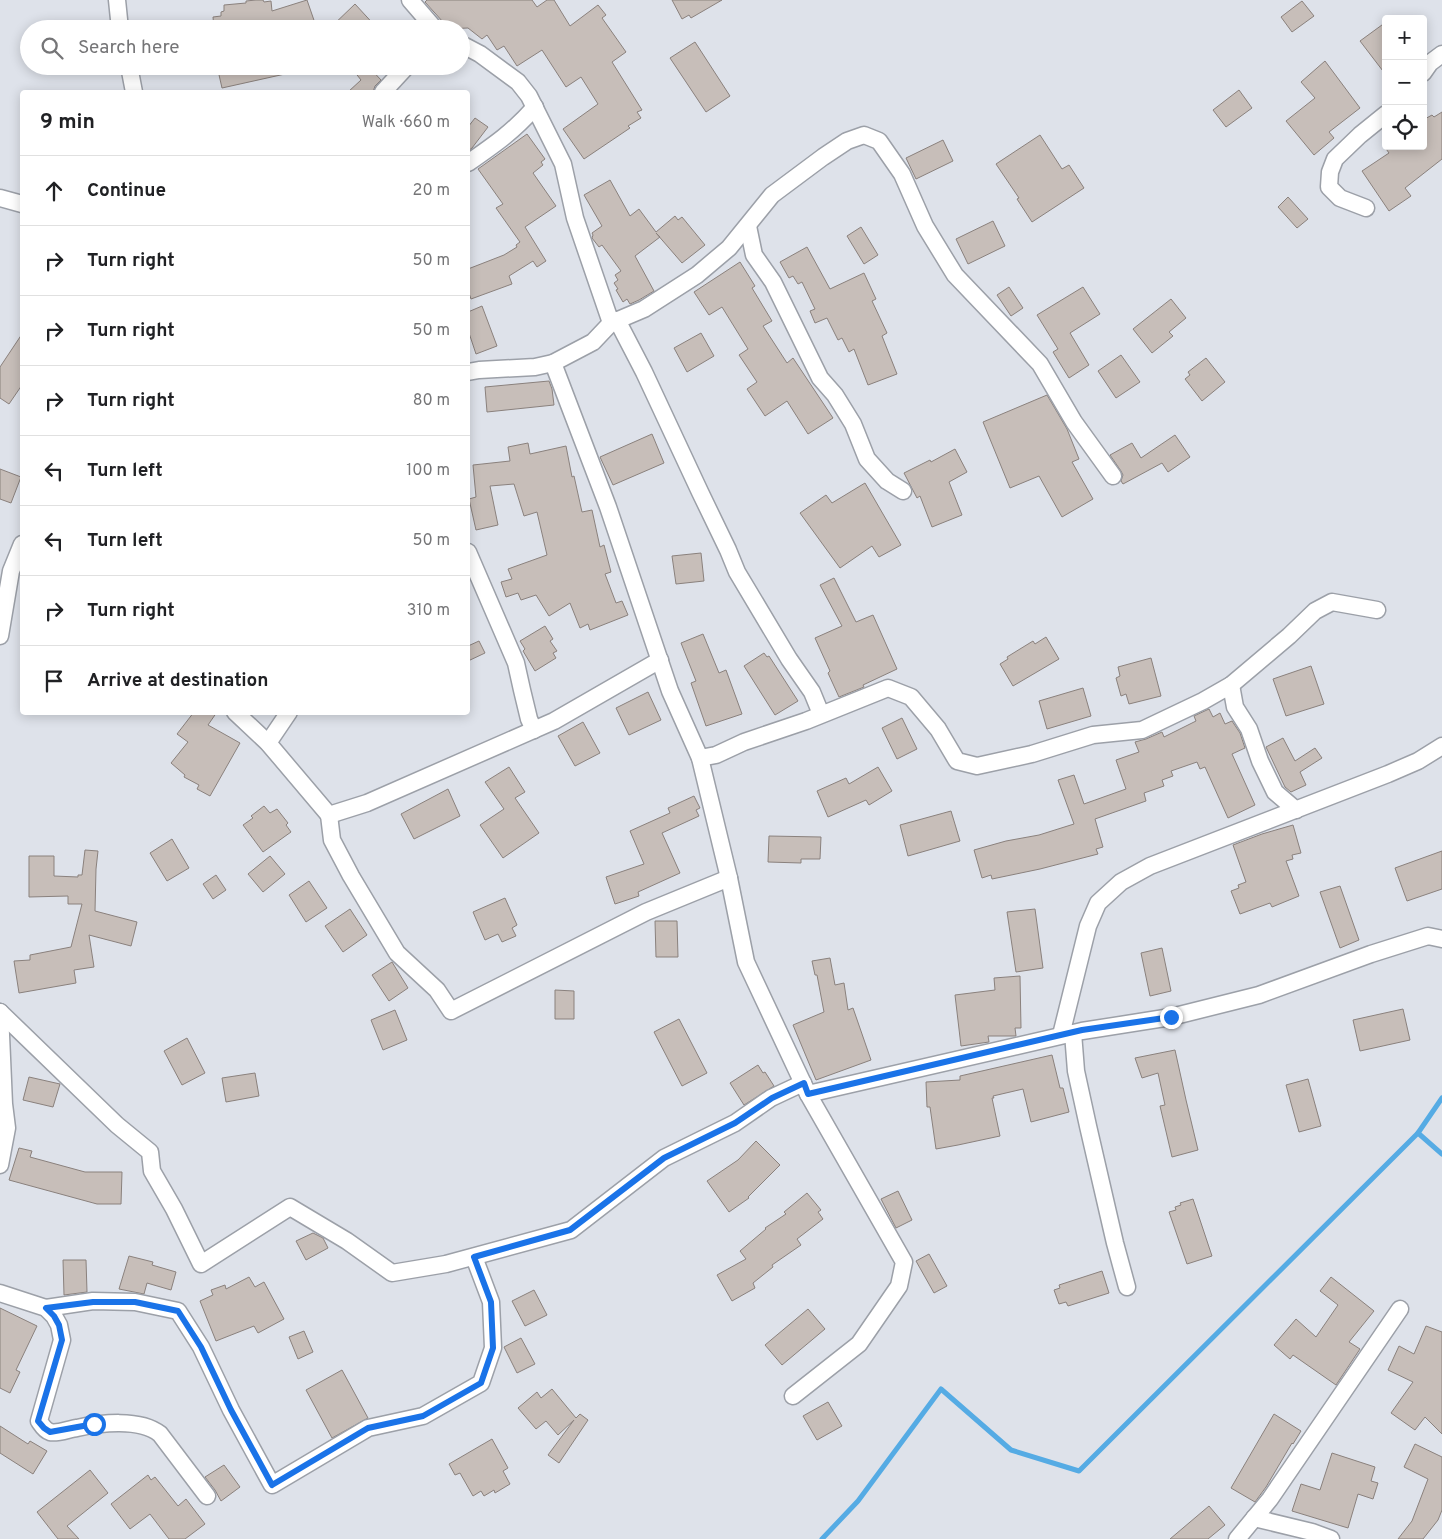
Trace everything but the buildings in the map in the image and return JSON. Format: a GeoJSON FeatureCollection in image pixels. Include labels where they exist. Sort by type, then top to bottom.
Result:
{"type":"FeatureCollection","features":[{"type":"Feature","properties":{"kind":"street"},"geometry":{"type":"LineString","coordinates":[[117,0],[119,20]]}},
{"type":"Feature","properties":{"kind":"street"},"geometry":{"type":"LineString","coordinates":[[410,0],[427,20]]}},
{"type":"Feature","properties":{"kind":"street"},"geometry":{"type":"LineString","coordinates":[[470,49],[518,82],[529,96],[563,164],[575,218],[614,321],[644,372],[737,572],[789,659],[812,692],[822,714]]}},
{"type":"Feature","properties":{"kind":"street"},"geometry":{"type":"LineString","coordinates":[[1427,67],[1442,54]]}},
{"type":"Feature","properties":{"kind":"street"},"geometry":{"type":"LineString","coordinates":[[131,75],[134,90]]}},
{"type":"Feature","properties":{"kind":"street"},"geometry":{"type":"LineString","coordinates":[[385,90],[398,75]]}},
{"type":"Feature","properties":{"kind":"street"},"geometry":{"type":"LineString","coordinates":[[470,162],[504,138],[535,108]]}},
{"type":"Feature","properties":{"kind":"street"},"geometry":{"type":"LineString","coordinates":[[1366,208],[1340,198],[1330,187],[1330,172],[1335,159],[1382,117]]}},
{"type":"Feature","properties":{"kind":"street"},"geometry":{"type":"LineString","coordinates":[[470,372],[535,367],[553,363],[593,342],[614,321],[644,309],[697,274],[729,248],[772,195],[847,141],[864,135],[879,141],[902,174],[925,226],[955,275],[1040,364],[1074,422],[1113,476]]}},
{"type":"Feature","properties":{"kind":"street"},"geometry":{"type":"LineString","coordinates":[[0,198],[20,203]]}},
{"type":"Feature","properties":{"kind":"street"},"geometry":{"type":"LineString","coordinates":[[748,226],[754,255],[773,282],[820,378],[835,395],[853,424],[867,459],[887,481],[903,492]]}},
{"type":"Feature","properties":{"kind":"street"},"geometry":{"type":"LineString","coordinates":[[553,363],[608,507],[670,691],[700,758],[729,878],[746,962],[806,1088],[904,1262],[899,1286],[860,1344],[793,1396]]}},
{"type":"Feature","properties":{"kind":"street"},"geometry":{"type":"LineString","coordinates":[[0,636],[20,556]]}},
{"type":"Feature","properties":{"kind":"street"},"geometry":{"type":"LineString","coordinates":[[470,557],[516,664],[529,719],[534,730]]}},
{"type":"Feature","properties":{"kind":"street"},"geometry":{"type":"LineString","coordinates":[[700,758],[716,755],[744,742],[806,721],[888,688],[911,696],[938,730],[957,761],[977,766],[1032,754],[1093,735],[1142,730],[1203,701],[1231,685],[1289,636],[1315,611],[1332,602],[1377,610]]}},
{"type":"Feature","properties":{"kind":"street"},"geometry":{"type":"LineString","coordinates":[[329,815],[367,803],[554,721],[660,660]]}},
{"type":"Feature","properties":{"kind":"street"},"geometry":{"type":"LineString","coordinates":[[1231,685],[1236,707],[1249,729],[1260,761],[1276,792],[1296,810]]}},
{"type":"Feature","properties":{"kind":"street"},"geometry":{"type":"LineString","coordinates":[[238,715],[268,743],[329,815],[332,840],[397,953],[437,990],[451,1011],[646,912],[729,878]]}},
{"type":"Feature","properties":{"kind":"street"},"geometry":{"type":"LineString","coordinates":[[268,743],[287,715]]}},
{"type":"Feature","properties":{"kind":"street"},"geometry":{"type":"LineString","coordinates":[[1128,1287],[1115,1242],[1067,1034],[1088,926],[1098,903],[1121,882],[1150,866],[1418,762],[1442,746]]}},
{"type":"Feature","properties":{"kind":"street"},"geometry":{"type":"LineString","coordinates":[[0,1012],[117,1124],[150,1152],[152,1171],[202,1264],[290,1207],[347,1241],[392,1273],[446,1264],[570,1230],[664,1158],[735,1123],[772,1098],[806,1088],[1067,1034],[1171,1017],[1260,995],[1372,954],[1428,936],[1442,939]]}},
{"type":"Feature","properties":{"kind":"street"},"geometry":{"type":"LineString","coordinates":[[0,1012],[4,1104],[7,1128],[0,1165]]}},
{"type":"Feature","properties":{"kind":"street"},"geometry":{"type":"LineString","coordinates":[[0,1293],[46,1308],[93,1302],[135,1302],[178,1311],[201,1347],[231,1410],[272,1485],[368,1428],[423,1416],[481,1383],[493,1348],[491,1302],[474,1257]]}},
{"type":"Feature","properties":{"kind":"street"},"geometry":{"type":"LineString","coordinates":[[46,1308],[59,1325],[62,1340],[38,1421],[44,1428],[50,1432],[94,1424],[140,1424],[152,1428],[160,1434],[208,1496]]}},
{"type":"Feature","properties":{"kind":"street"},"geometry":{"type":"LineString","coordinates":[[1237,1539],[1270,1499],[1400,1309]]}},
{"type":"Feature","properties":{"kind":"street"},"geometry":{"type":"LineString","coordinates":[[1254,1518],[1312,1532],[1331,1539]]}},
{"type":"Feature","properties":{"kind":"waterway"},"geometry":{"type":"LineString","coordinates":[[822,1539],[858,1501],[941,1389],[1011,1450],[1079,1471],[1418,1133],[1442,1098]]}},
{"type":"Feature","properties":{"kind":"waterway"},"geometry":{"type":"LineString","coordinates":[[1418,1133],[1442,1154]]}},
{"type":"Feature","properties":{"kind":"route"},"geometry":{"type":"LineString","coordinates":[[94,1424],[50,1432],[38,1421],[62,1340],[59,1325],[46,1308],[93,1302],[135,1302],[178,1311],[201,1347],[231,1410],[272,1485],[368,1428],[423,1416],[481,1383],[493,1348],[491,1302],[474,1257],[570,1230],[664,1158],[735,1123],[772,1098],[804,1083],[808,1094],[1082,1030],[1171,1017]]}}]}
